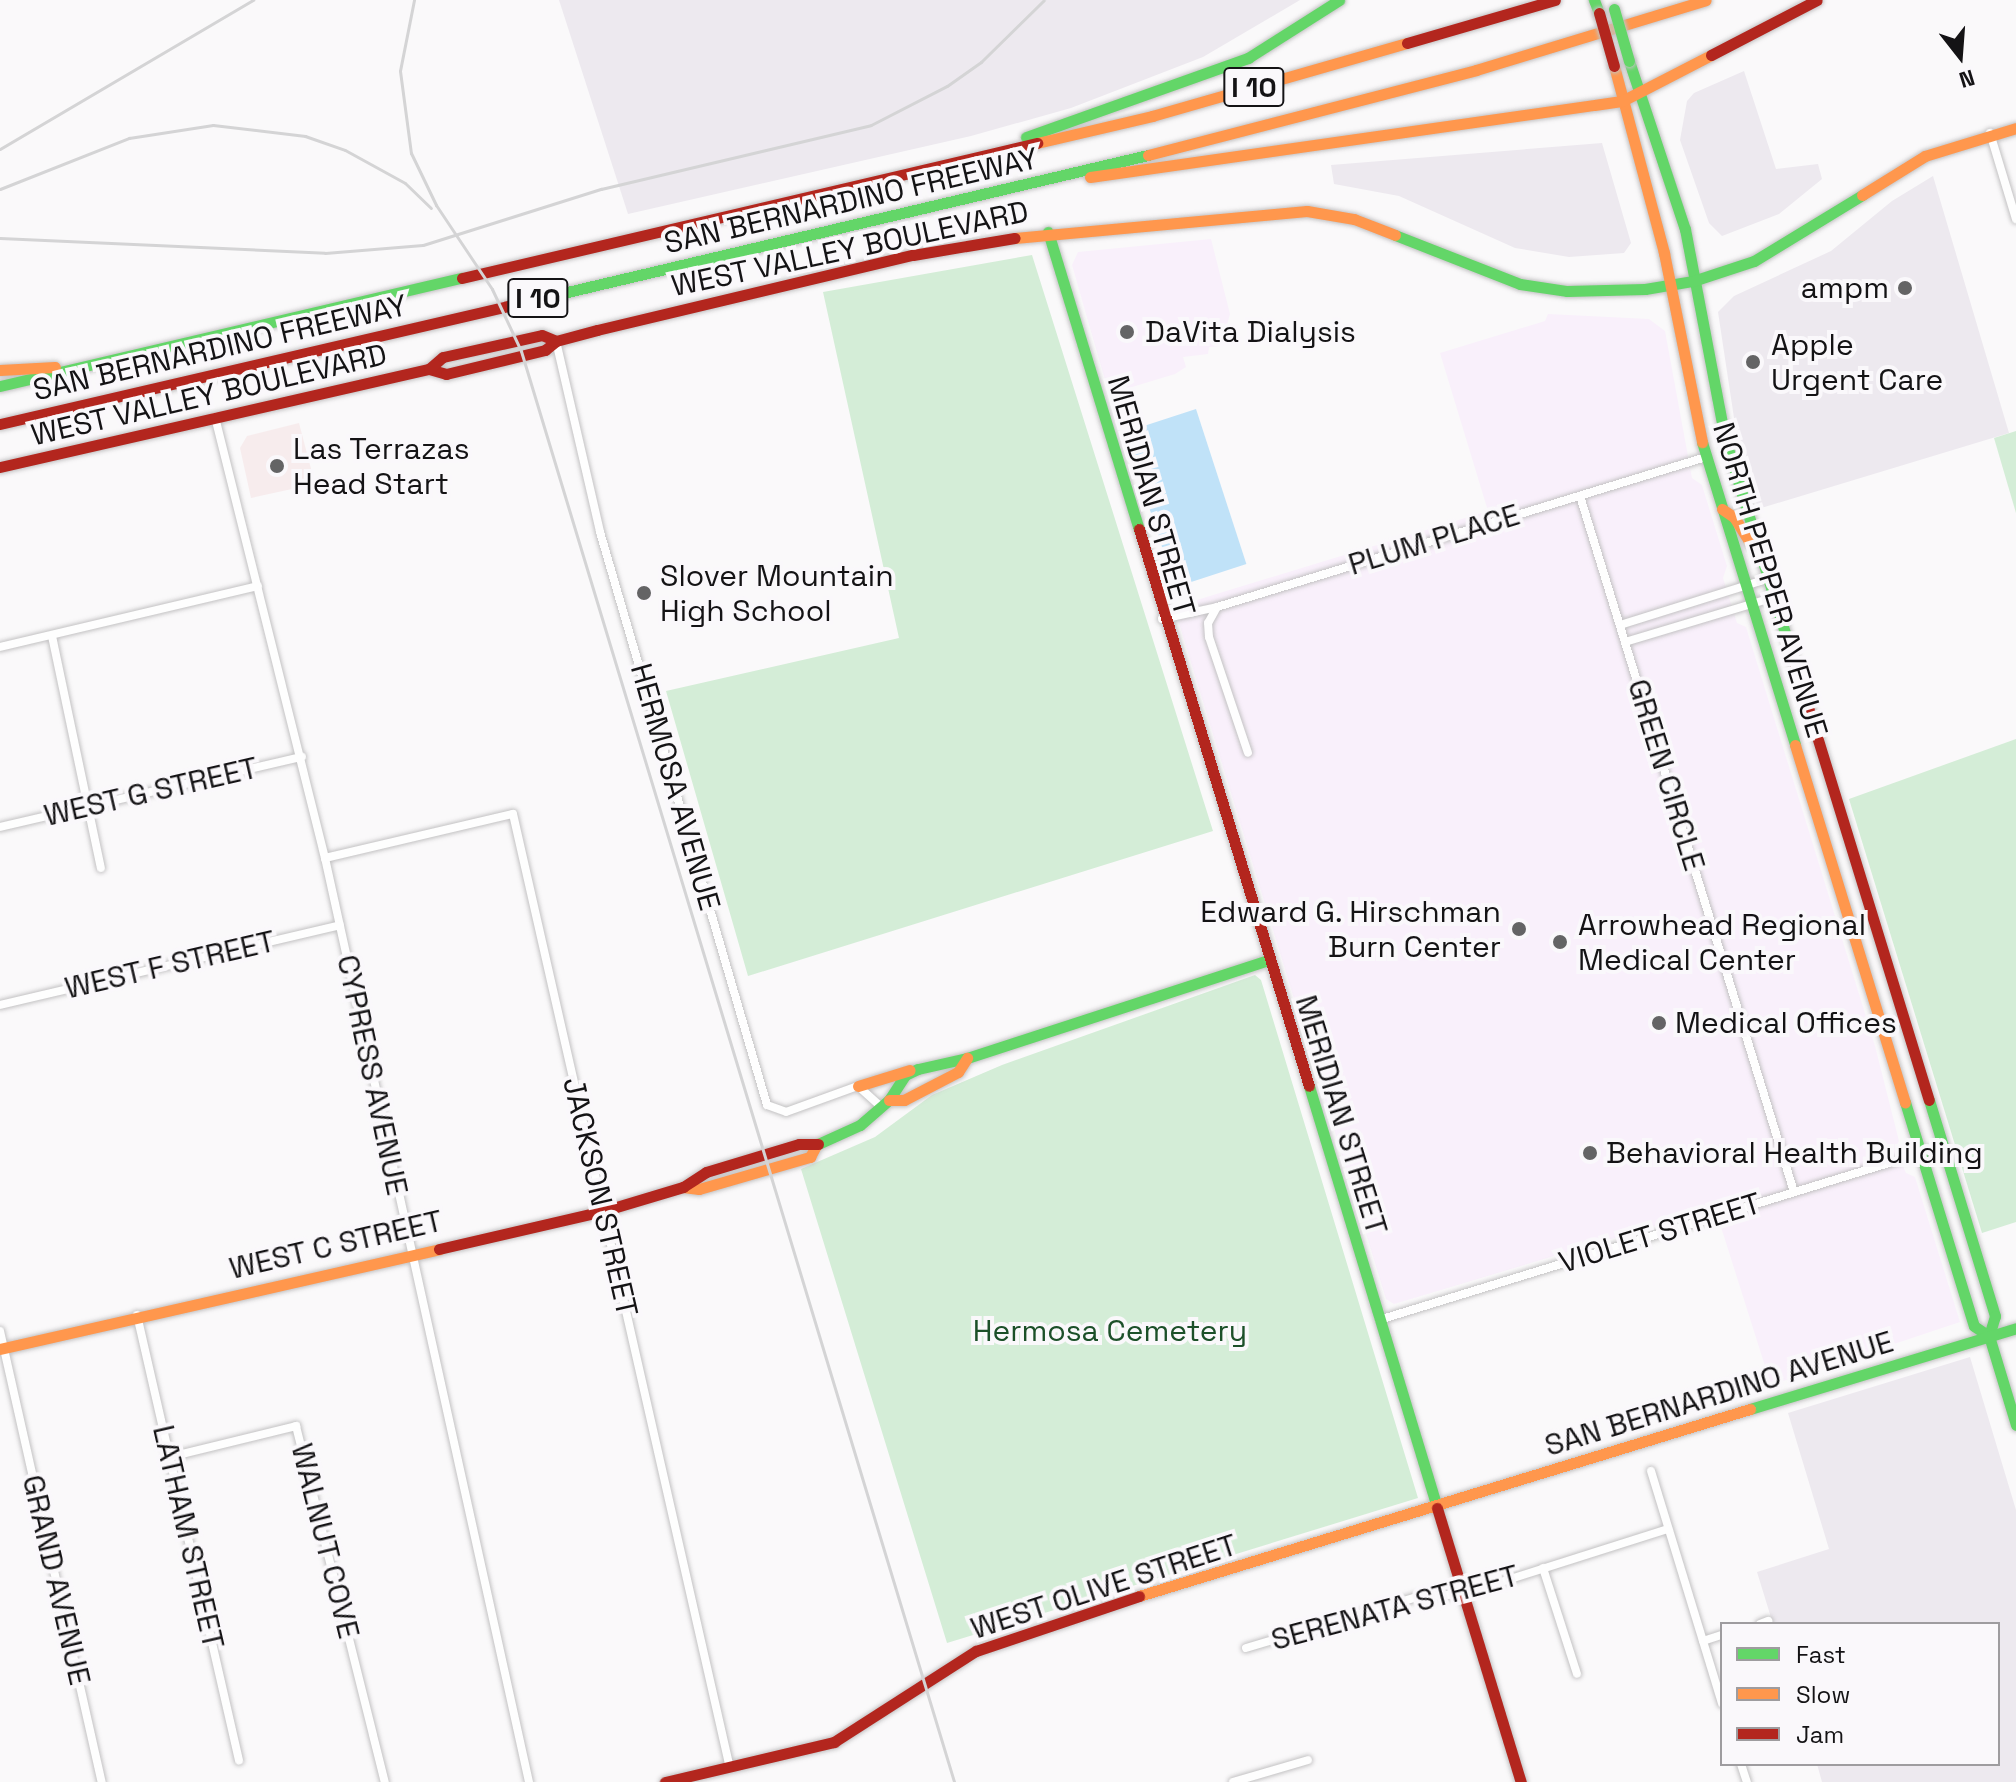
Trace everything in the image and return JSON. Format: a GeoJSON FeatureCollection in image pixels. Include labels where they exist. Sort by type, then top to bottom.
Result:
{"type":"FeatureCollection","features":[{"type":"Feature","properties":{"kind":"main road"},"geometry":{"type":"LineString","coordinates":[[949,163],[1248,58],[1339,0]]}},
{"type":"Feature","properties":{"kind":"main road","name":"SAN BERNARDINO FREEWAY"},"geometry":{"type":"LineString","coordinates":[[0,386],[1152,116],[1555,0]]}},
{"type":"Feature","properties":{"kind":"main road","name":"NORTH PEPPER AVENUE"},"geometry":{"type":"LineString","coordinates":[[1594,0],[1614,66],[1669,285],[1706,457],[1974,1326],[1989,1336],[1995,1316],[1723,431],[1672,185],[1612,4]]}},
{"type":"Feature","properties":{"kind":"main road","name":"SAN BERNARDINO FREEWAY"},"geometry":{"type":"LineString","coordinates":[[0,424],[1057,179],[1476,70],[1706,0]]}},
{"type":"Feature","properties":{"kind":"main road"},"geometry":{"type":"LineString","coordinates":[[1057,179],[1122,175],[1622,101],[1641,96],[1817,0]]}},
{"type":"Feature","properties":{"kind":"main road","name":"WEST VALLEY BOULEVARD"},"geometry":{"type":"LineString","coordinates":[[0,467],[429,369],[443,357],[542,335],[556,341],[872,263],[1048,232],[1307,211],[1400,233],[1520,284],[1617,292],[1693,281],[1775,251],[1898,171],[1989,133],[2016,128]]}},
{"type":"Feature","properties":{"kind":"main road","name":"MERIDIAN STREET"},"geometry":{"type":"LineString","coordinates":[[1048,232],[1162,619],[1521,1782]]}},
{"type":"Feature","properties":{"kind":"main road"},"geometry":{"type":"LineString","coordinates":[[0,370],[75,368]]}},
{"type":"Feature","properties":{"kind":"main road"},"geometry":{"type":"LineString","coordinates":[[1722,509],[1734,517],[1750,543],[1756,543]]}},
{"type":"Feature","properties":{"kind":"main road","name":"WEST C STREET"},"geometry":{"type":"LineString","coordinates":[[2,1348],[409,1251],[603,1211],[683,1187],[706,1172],[799,1144],[817,1144],[860,1125],[885,1103],[905,1075],[918,1069],[967,1058],[1268,960]]}},
{"type":"Feature","properties":{"kind":"main road","name":"WEST C STREET"},"geometry":{"type":"LineString","coordinates":[[885,1103],[904,1100],[958,1072],[967,1058]]}},
{"type":"Feature","properties":{"kind":"main road"},"geometry":{"type":"LineString","coordinates":[[858,1086],[918,1069]]}},
{"type":"Feature","properties":{"kind":"main road","name":"SAN BERNARDINO AVENUE"},"geometry":{"type":"LineString","coordinates":[[1436,1507],[2016,1328]]}},
{"type":"Feature","properties":{"kind":"main road"},"geometry":{"type":"LineString","coordinates":[[1989,1336],[2016,1425]]}},
{"type":"Feature","properties":{"kind":"main road","name":"WEST OLIVE STREET"},"geometry":{"type":"LineString","coordinates":[[665,1782],[848,1736],[976,1651],[1016,1635],[1436,1507]]}},
{"type":"Feature","properties":{"kind":"street"},"geometry":{"type":"LineString","coordinates":[[1989,133],[2016,219]]}},
{"type":"Feature","properties":{"kind":"street","name":"HERMOSA AVENUE"},"geometry":{"type":"LineString","coordinates":[[556,341],[600,532],[767,1105],[786,1112],[858,1086]]}},
{"type":"Feature","properties":{"kind":"street","name":"CYPRESS AVENUE"},"geometry":{"type":"LineString","coordinates":[[215,417],[302,757],[529,1782]]}},
{"type":"Feature","properties":{"kind":"street","name":"PLUM PLACE"},"geometry":{"type":"LineString","coordinates":[[1162,619],[1217,607],[1706,457]]}},
{"type":"Feature","properties":{"kind":"street","name":"GREEN CIRCLE"},"geometry":{"type":"LineString","coordinates":[[1580,496],[1794,1192]]}},
{"type":"Feature","properties":{"kind":"street"},"geometry":{"type":"LineString","coordinates":[[1620,625],[1767,579]]}},
{"type":"Feature","properties":{"kind":"street"},"geometry":{"type":"LineString","coordinates":[[0,647],[258,586]]}},
{"type":"Feature","properties":{"kind":"street"},"geometry":{"type":"LineString","coordinates":[[1625,642],[1772,598]]}},
{"type":"Feature","properties":{"kind":"street"},"geometry":{"type":"LineString","coordinates":[[1217,607],[1208,623],[1209,637],[1248,753]]}},
{"type":"Feature","properties":{"kind":"street"},"geometry":{"type":"LineString","coordinates":[[52,636],[101,868]]}},
{"type":"Feature","properties":{"kind":"street","name":"WEST G STREET"},"geometry":{"type":"LineString","coordinates":[[0,827],[302,757]]}},
{"type":"Feature","properties":{"kind":"street","name":"JACKSON STREET"},"geometry":{"type":"LineString","coordinates":[[325,858],[513,814],[730,1768]]}},
{"type":"Feature","properties":{"kind":"street","name":"WEST F STREET"},"geometry":{"type":"LineString","coordinates":[[0,1005],[340,925]]}},
{"type":"Feature","properties":{"kind":"street"},"geometry":{"type":"LineString","coordinates":[[858,1086],[885,1103]]}},
{"type":"Feature","properties":{"kind":"street","name":"VIOLET STREET"},"geometry":{"type":"LineString","coordinates":[[1379,1320],[1941,1147]]}},
{"type":"Feature","properties":{"kind":"street","name":"LATHAM STREET"},"geometry":{"type":"LineString","coordinates":[[137,1315],[239,1760]]}},
{"type":"Feature","properties":{"kind":"street","name":"GRAND AVENUE"},"geometry":{"type":"LineString","coordinates":[[0,1331],[102,1782]]}},
{"type":"Feature","properties":{"kind":"street","name":"WALNUT COVE"},"geometry":{"type":"LineString","coordinates":[[170,1457],[296,1426],[385,1782]]}},
{"type":"Feature","properties":{"kind":"street"},"geometry":{"type":"LineString","coordinates":[[1651,1471],[1720,1696]]}},
{"type":"Feature","properties":{"kind":"street","name":"SERENATA STREET"},"geometry":{"type":"LineString","coordinates":[[1246,1648],[1417,1597],[1463,1594],[1668,1529]]}},
{"type":"Feature","properties":{"kind":"street"},"geometry":{"type":"LineString","coordinates":[[1543,1568],[1577,1674]]}},
{"type":"Feature","properties":{"kind":"street"},"geometry":{"type":"LineString","coordinates":[[1703,1641],[1720,1636]]}},
{"type":"Feature","properties":{"kind":"street"},"geometry":{"type":"LineString","coordinates":[[1233,1782],[1308,1760]]}},
{"type":"Feature","properties":{"kind":"shaded area"},"geometry":{"type":"Polygon","coordinates":[[[559,0],[1300,0],[1203,57],[1071,108],[971,136],[628,214],[559,0]]]}},
{"type":"Feature","properties":{"kind":"shaded area"},"geometry":{"type":"Polygon","coordinates":[[[1744,71],[1776,169],[1818,164],[1822,179],[1779,214],[1722,236],[1709,223],[1680,140],[1687,101],[1694,93],[1744,71]]]}},
{"type":"Feature","properties":{"kind":"shaded area"},"geometry":{"type":"Polygon","coordinates":[[[1602,143],[1631,243],[1624,253],[1569,257],[1515,248],[1399,196],[1334,184],[1331,165],[1602,143]]]}},
{"type":"Feature","properties":{"kind":"shaded area"},"geometry":{"type":"Polygon","coordinates":[[[1933,176],[2009,433],[1758,509],[1734,418],[1718,312],[1734,296],[1831,251],[1892,201],[1933,176]]]}},
{"type":"Feature","properties":{"kind":"shaded area"},"geometry":{"type":"Polygon","coordinates":[[[1211,239],[1230,314],[1221,346],[1209,347],[1208,354],[1183,357],[1186,367],[1175,374],[1109,394],[1072,265],[1078,252],[1211,239]]]}},
{"type":"Feature","properties":{"kind":"shaded area","name":"Arrowhead Regional Medical Center"},"geometry":{"type":"Polygon","coordinates":[[[1548,314],[1649,319],[1665,331],[1692,478],[1702,485],[1727,566],[1723,578],[1737,623],[1746,627],[1875,1046],[1899,1141],[1895,1149],[1906,1173],[1915,1177],[1960,1322],[1771,1385],[1715,1208],[1394,1304],[1386,1299],[1174,607],[1488,511],[1440,353],[1545,321],[1548,314]]]}},
{"type":"Feature","properties":{"kind":"shaded area","name":"Las Terrazas Head Start"},"geometry":{"type":"Polygon","coordinates":[[[299,423],[315,484],[251,498],[240,448],[247,436],[299,423]]]}},
{"type":"Feature","properties":{"kind":"shaded area"},"geometry":{"type":"Polygon","coordinates":[[[1970,1357],[2016,1510],[2016,1782],[1822,1782],[1818,1766],[2000,1766],[2000,1622],[1772,1622],[1757,1572],[1829,1549],[1788,1413],[1970,1357]]]}},
{"type":"Feature","properties":{"kind":"green space"},"geometry":{"type":"Polygon","coordinates":[[[1032,255],[1213,831],[748,976],[666,691],[899,638],[823,292],[1032,255]]]}},
{"type":"Feature","properties":{"kind":"green space"},"geometry":{"type":"Polygon","coordinates":[[[2016,431],[2016,513],[1994,438],[2016,431]]]}},
{"type":"Feature","properties":{"kind":"green space"},"geometry":{"type":"Polygon","coordinates":[[[2016,739],[2016,1222],[1982,1233],[1849,799],[2016,739]]]}},
{"type":"Feature","properties":{"kind":"green space","name":"Hermosa Cemetery"},"geometry":{"type":"Polygon","coordinates":[[[1255,975],[1261,980],[1418,1498],[947,1643],[801,1169],[875,1137],[932,1095],[1002,1065],[1255,975]]]}},
{"type":"Feature","properties":{"kind":"water"},"geometry":{"type":"Polygon","coordinates":[[[1196,409],[1246,564],[1175,587],[1125,432],[1196,409]]]}},
{"type":"Feature","properties":{"kind":"railway"},"geometry":{"type":"LineString","coordinates":[[0,149],[253,0]]}},
{"type":"Feature","properties":{"kind":"railway"},"geometry":{"type":"LineString","coordinates":[[414,0],[400,71],[411,153],[436,205],[492,289],[521,351],[954,1782]]}},
{"type":"Feature","properties":{"kind":"railway"},"geometry":{"type":"LineString","coordinates":[[0,238],[325,253],[423,245],[601,189],[871,125],[947,86],[981,62],[1044,0]]}},
{"type":"Feature","properties":{"kind":"railway"},"geometry":{"type":"LineString","coordinates":[[0,189],[129,138],[213,125],[305,136],[345,150],[405,183],[431,208]]}},
{"type":"Feature","properties":{"kind":"traffic: fast"},"geometry":{"type":"LineString","coordinates":[[1026,137],[1248,58],[1339,0]]}},
{"type":"Feature","properties":{"kind":"traffic: fast"},"geometry":{"type":"LineString","coordinates":[[1594,0],[1599,13]]}},
{"type":"Feature","properties":{"kind":"traffic: fast"},"geometry":{"type":"LineString","coordinates":[[1614,9],[1629,61]]}},
{"type":"Feature","properties":{"kind":"traffic: fast"},"geometry":{"type":"LineString","coordinates":[[1629,61],[1685,229],[1725,439],[1795,665]]}},
{"type":"Feature","properties":{"kind":"traffic: fast"},"geometry":{"type":"LineString","coordinates":[[525,302],[1148,155]]}},
{"type":"Feature","properties":{"kind":"traffic: fast"},"geometry":{"type":"LineString","coordinates":[[1395,235],[1520,284],[1567,291],[1645,289],[1693,281],[1754,261],[1862,195]]}},
{"type":"Feature","properties":{"kind":"traffic: fast"},"geometry":{"type":"LineString","coordinates":[[1048,232],[1139,529]]}},
{"type":"Feature","properties":{"kind":"traffic: fast"},"geometry":{"type":"LineString","coordinates":[[0,386],[462,278]]}},
{"type":"Feature","properties":{"kind":"traffic: fast"},"geometry":{"type":"LineString","coordinates":[[1702,442],[1795,745]]}},
{"type":"Feature","properties":{"kind":"traffic: fast"},"geometry":{"type":"LineString","coordinates":[[818,1144],[860,1125],[889,1100],[905,1075],[918,1069],[967,1058],[1268,960]]}},
{"type":"Feature","properties":{"kind":"traffic: fast"},"geometry":{"type":"LineString","coordinates":[[1309,1086],[1437,1508]]}},
{"type":"Feature","properties":{"kind":"traffic: fast"},"geometry":{"type":"LineString","coordinates":[[1929,1100],[1995,1316],[1989,1336],[2016,1425]]}},
{"type":"Feature","properties":{"kind":"traffic: fast"},"geometry":{"type":"LineString","coordinates":[[1905,1102],[1974,1326],[1989,1336]]}},
{"type":"Feature","properties":{"kind":"traffic: fast"},"geometry":{"type":"LineString","coordinates":[[1750,1409],[2016,1328]]}},
{"type":"Feature","properties":{"kind":"traffic: slow"},"geometry":{"type":"LineString","coordinates":[[1148,155],[1476,70],[1706,0]]}},
{"type":"Feature","properties":{"kind":"traffic: slow"},"geometry":{"type":"LineString","coordinates":[[1037,143],[1152,116],[1407,43]]}},
{"type":"Feature","properties":{"kind":"traffic: slow"},"geometry":{"type":"LineString","coordinates":[[1090,177],[1622,101],[1711,55]]}},
{"type":"Feature","properties":{"kind":"traffic: slow"},"geometry":{"type":"LineString","coordinates":[[1614,66],[1664,253],[1702,442]]}},
{"type":"Feature","properties":{"kind":"traffic: slow"},"geometry":{"type":"LineString","coordinates":[[1862,195],[1925,156],[2016,128]]}},
{"type":"Feature","properties":{"kind":"traffic: slow"},"geometry":{"type":"LineString","coordinates":[[1015,238],[1307,211],[1354,219],[1395,235]]}},
{"type":"Feature","properties":{"kind":"traffic: slow"},"geometry":{"type":"LineString","coordinates":[[0,370],[55,367]]}},
{"type":"Feature","properties":{"kind":"traffic: slow"},"geometry":{"type":"LineString","coordinates":[[1722,509],[1734,517],[1750,543],[1756,543]]}},
{"type":"Feature","properties":{"kind":"traffic: slow"},"geometry":{"type":"LineString","coordinates":[[1795,745],[1905,1102]]}},
{"type":"Feature","properties":{"kind":"traffic: slow"},"geometry":{"type":"LineString","coordinates":[[889,1100],[904,1100],[958,1072],[967,1058]]}},
{"type":"Feature","properties":{"kind":"traffic: slow"},"geometry":{"type":"LineString","coordinates":[[858,1086],[910,1070]]}},
{"type":"Feature","properties":{"kind":"traffic: slow"},"geometry":{"type":"LineString","coordinates":[[683,1187],[699,1189],[810,1157],[817,1144]]}},
{"type":"Feature","properties":{"kind":"traffic: slow"},"geometry":{"type":"LineString","coordinates":[[0,1349],[439,1249]]}},
{"type":"Feature","properties":{"kind":"traffic: slow"},"geometry":{"type":"LineString","coordinates":[[1139,1596],[1750,1409]]}},
{"type":"Feature","properties":{"kind":"traffic: jam"},"geometry":{"type":"LineString","coordinates":[[1407,43],[1555,0]]}},
{"type":"Feature","properties":{"kind":"traffic: jam"},"geometry":{"type":"LineString","coordinates":[[1711,55],[1817,0]]}},
{"type":"Feature","properties":{"kind":"traffic: jam"},"geometry":{"type":"LineString","coordinates":[[1599,13],[1614,66]]}},
{"type":"Feature","properties":{"kind":"traffic: jam"},"geometry":{"type":"LineString","coordinates":[[462,278],[1037,143]]}},
{"type":"Feature","properties":{"kind":"traffic: jam"},"geometry":{"type":"LineString","coordinates":[[429,369],[446,374],[545,350],[556,341],[597,330],[913,255],[1015,238]]}},
{"type":"Feature","properties":{"kind":"traffic: jam"},"geometry":{"type":"LineString","coordinates":[[0,424],[525,302]]}},
{"type":"Feature","properties":{"kind":"traffic: jam"},"geometry":{"type":"LineString","coordinates":[[0,467],[429,369],[443,357],[542,335],[556,341]]}},
{"type":"Feature","properties":{"kind":"traffic: jam"},"geometry":{"type":"LineString","coordinates":[[1139,529],[1309,1086]]}},
{"type":"Feature","properties":{"kind":"traffic: jam"},"geometry":{"type":"LineString","coordinates":[[1795,665],[1929,1100]]}},
{"type":"Feature","properties":{"kind":"traffic: jam"},"geometry":{"type":"LineString","coordinates":[[439,1249],[603,1211],[683,1187],[706,1172],[799,1144],[818,1144]]}},
{"type":"Feature","properties":{"kind":"traffic: jam"},"geometry":{"type":"LineString","coordinates":[[1437,1508],[1521,1782]]}},
{"type":"Feature","properties":{"kind":"traffic: jam"},"geometry":{"type":"LineString","coordinates":[[665,1782],[834,1742],[976,1651],[1139,1596]]}},
{"type":"Feature","properties":{"kind":"place","name":"ampm"},"geometry":{"type":"Point","coordinates":[1905,288]}},
{"type":"Feature","properties":{"kind":"place","name":"DaVita Dialysis"},"geometry":{"type":"Point","coordinates":[1127,332]}},
{"type":"Feature","properties":{"kind":"place","name":"Apple Urgent Care"},"geometry":{"type":"Point","coordinates":[1753,362]}},
{"type":"Feature","properties":{"kind":"place","name":"Las Terrazas Head Start"},"geometry":{"type":"Point","coordinates":[277,466]}},
{"type":"Feature","properties":{"kind":"place","name":"Slover Mountain High School"},"geometry":{"type":"Point","coordinates":[644,593]}},
{"type":"Feature","properties":{"kind":"place","name":"Edward G. Hirschman Burn Center"},"geometry":{"type":"Point","coordinates":[1519,929]}},
{"type":"Feature","properties":{"kind":"place","name":"Arrowhead Regional Medical Center"},"geometry":{"type":"Point","coordinates":[1560,942]}},
{"type":"Feature","properties":{"kind":"place","name":"Medical Offices"},"geometry":{"type":"Point","coordinates":[1659,1023]}},
{"type":"Feature","properties":{"kind":"place","name":"Behavioral Health Building"},"geometry":{"type":"Point","coordinates":[1590,1153]}}]}
